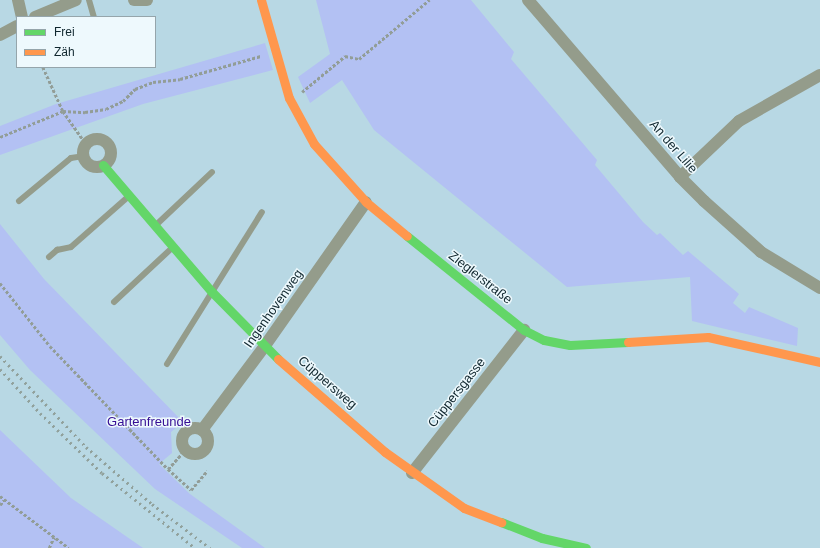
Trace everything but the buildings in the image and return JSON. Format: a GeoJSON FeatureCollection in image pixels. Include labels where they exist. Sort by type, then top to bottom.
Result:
{"type":"FeatureCollection","features":[{"type":"Feature","properties":{"kind":"street"},"geometry":{"type":"LineString","coordinates":[[18,0],[22,16]]}},
{"type":"Feature","properties":{"kind":"street"},"geometry":{"type":"LineString","coordinates":[[37,16],[76,0]]}},
{"type":"Feature","properties":{"kind":"street"},"geometry":{"type":"LineString","coordinates":[[134,0],[147,0]]}},
{"type":"Feature","properties":{"kind":"street","name":"Zieglerstraße"},"geometry":{"type":"LineString","coordinates":[[261,0],[289,98],[314,144],[366,202],[524,330],[544,340],[570,345],[708,337],[820,362]]}},
{"type":"Feature","properties":{"kind":"street","name":"An der Lilie"},"geometry":{"type":"LineString","coordinates":[[528,0],[680,177],[761,252],[820,288]]}},
{"type":"Feature","properties":{"kind":"street"},"geometry":{"type":"LineString","coordinates":[[0,35],[16,27]]}},
{"type":"Feature","properties":{"kind":"street"},"geometry":{"type":"LineString","coordinates":[[680,177],[740,121],[820,75]]}},
{"type":"Feature","properties":{"kind":"street"},"geometry":{"type":"LineString","coordinates":[[96,138],[108,144],[111,154],[103,165],[90,164],[85,150],[96,138]]}},
{"type":"Feature","properties":{"kind":"street","name":"Cüppersweg"},"geometry":{"type":"LineString","coordinates":[[103,165],[212,292],[264,347],[412,473],[470,511],[542,538],[586,548]]}},
{"type":"Feature","properties":{"kind":"street","name":"Ingenhovenweg"},"geometry":{"type":"LineString","coordinates":[[202,430],[264,347],[366,202]]}},
{"type":"Feature","properties":{"kind":"street","name":"Cüppersgasse"},"geometry":{"type":"LineString","coordinates":[[412,473],[524,330]]}},
{"type":"Feature","properties":{"kind":"street"},"geometry":{"type":"LineString","coordinates":[[191,428],[202,430],[208,441],[204,450],[194,454],[185,450],[181,439],[184,433],[191,428]]}},
{"type":"Feature","properties":{"kind":"lane"},"geometry":{"type":"LineString","coordinates":[[89,0],[94,16]]}},
{"type":"Feature","properties":{"kind":"lane"},"geometry":{"type":"LineString","coordinates":[[19,201],[71,158],[85,150]]}},
{"type":"Feature","properties":{"kind":"lane"},"geometry":{"type":"LineString","coordinates":[[155,226],[212,172]]}},
{"type":"Feature","properties":{"kind":"lane"},"geometry":{"type":"LineString","coordinates":[[49,257],[57,250],[71,247],[129,196]]}},
{"type":"Feature","properties":{"kind":"lane"},"geometry":{"type":"LineString","coordinates":[[168,364],[262,212]]}},
{"type":"Feature","properties":{"kind":"lane"},"geometry":{"type":"LineString","coordinates":[[114,302],[174,247]]}},
{"type":"Feature","properties":{"kind":"path"},"geometry":{"type":"LineString","coordinates":[[289,98],[303,92],[345,56],[359,59],[429,0]]}},
{"type":"Feature","properties":{"kind":"path"},"geometry":{"type":"LineString","coordinates":[[0,137],[63,111],[85,112],[106,109],[123,100],[135,89],[154,82],[180,79],[275,52]]}},
{"type":"Feature","properties":{"kind":"path"},"geometry":{"type":"LineString","coordinates":[[43,68],[63,111],[85,150]]}},
{"type":"Feature","properties":{"kind":"path"},"geometry":{"type":"LineString","coordinates":[[0,283],[50,346],[168,469],[191,490],[207,471]]}},
{"type":"Feature","properties":{"kind":"path"},"geometry":{"type":"LineString","coordinates":[[168,469],[185,450]]}},
{"type":"Feature","properties":{"kind":"path"},"geometry":{"type":"LineString","coordinates":[[0,496],[70,548]]}},
{"type":"Feature","properties":{"kind":"path"},"geometry":{"type":"LineString","coordinates":[[0,505],[4,500]]}},
{"type":"Feature","properties":{"kind":"path"},"geometry":{"type":"LineString","coordinates":[[49,548],[54,537]]}},
{"type":"Feature","properties":{"kind":"green space"},"geometry":{"type":"Polygon","coordinates":[[[316,0],[471,0],[514,52],[511,59],[597,160],[595,165],[643,222],[657,235],[660,233],[683,255],[688,251],[739,294],[733,303],[745,313],[749,307],[798,328],[797,346],[692,321],[690,277],[567,287],[374,130],[342,80],[310,103],[298,77],[330,54],[316,0]]]}},
{"type":"Feature","properties":{"kind":"green space"},"geometry":{"type":"Polygon","coordinates":[[[265,43],[273,70],[143,104],[0,155],[0,126],[56,104],[265,43]]]}},
{"type":"Feature","properties":{"kind":"green space","name":"Gartenfreunde"},"geometry":{"type":"Polygon","coordinates":[[[0,224],[44,279],[183,422],[171,432],[172,453],[159,464],[190,494],[265,548],[242,548],[155,489],[30,370],[0,335],[0,224]]]}},
{"type":"Feature","properties":{"kind":"green space"},"geometry":{"type":"Polygon","coordinates":[[[0,430],[71,498],[143,548],[0,548],[0,430]]]}},
{"type":"Feature","properties":{"kind":"railway"},"geometry":{"type":"LineString","coordinates":[[0,356],[86,447],[152,504],[210,548]]}},
{"type":"Feature","properties":{"kind":"railway"},"geometry":{"type":"LineString","coordinates":[[0,369],[40,413],[102,473],[195,548]]}},
{"type":"Feature","properties":{"kind":"traffic: fast"},"geometry":{"type":"LineString","coordinates":[[103,165],[212,292],[278,359]]}},
{"type":"Feature","properties":{"kind":"traffic: fast"},"geometry":{"type":"LineString","coordinates":[[407,236],[524,330],[544,340],[570,345],[628,342]]}},
{"type":"Feature","properties":{"kind":"traffic: fast"},"geometry":{"type":"LineString","coordinates":[[501,522],[542,538],[586,548]]}},
{"type":"Feature","properties":{"kind":"traffic: slow"},"geometry":{"type":"LineString","coordinates":[[261,0],[289,98],[314,144],[366,202],[407,236]]}},
{"type":"Feature","properties":{"kind":"traffic: slow"},"geometry":{"type":"LineString","coordinates":[[628,342],[708,337],[820,362]]}},
{"type":"Feature","properties":{"kind":"traffic: slow"},"geometry":{"type":"LineString","coordinates":[[278,359],[385,452],[464,508],[501,522]]}}]}
